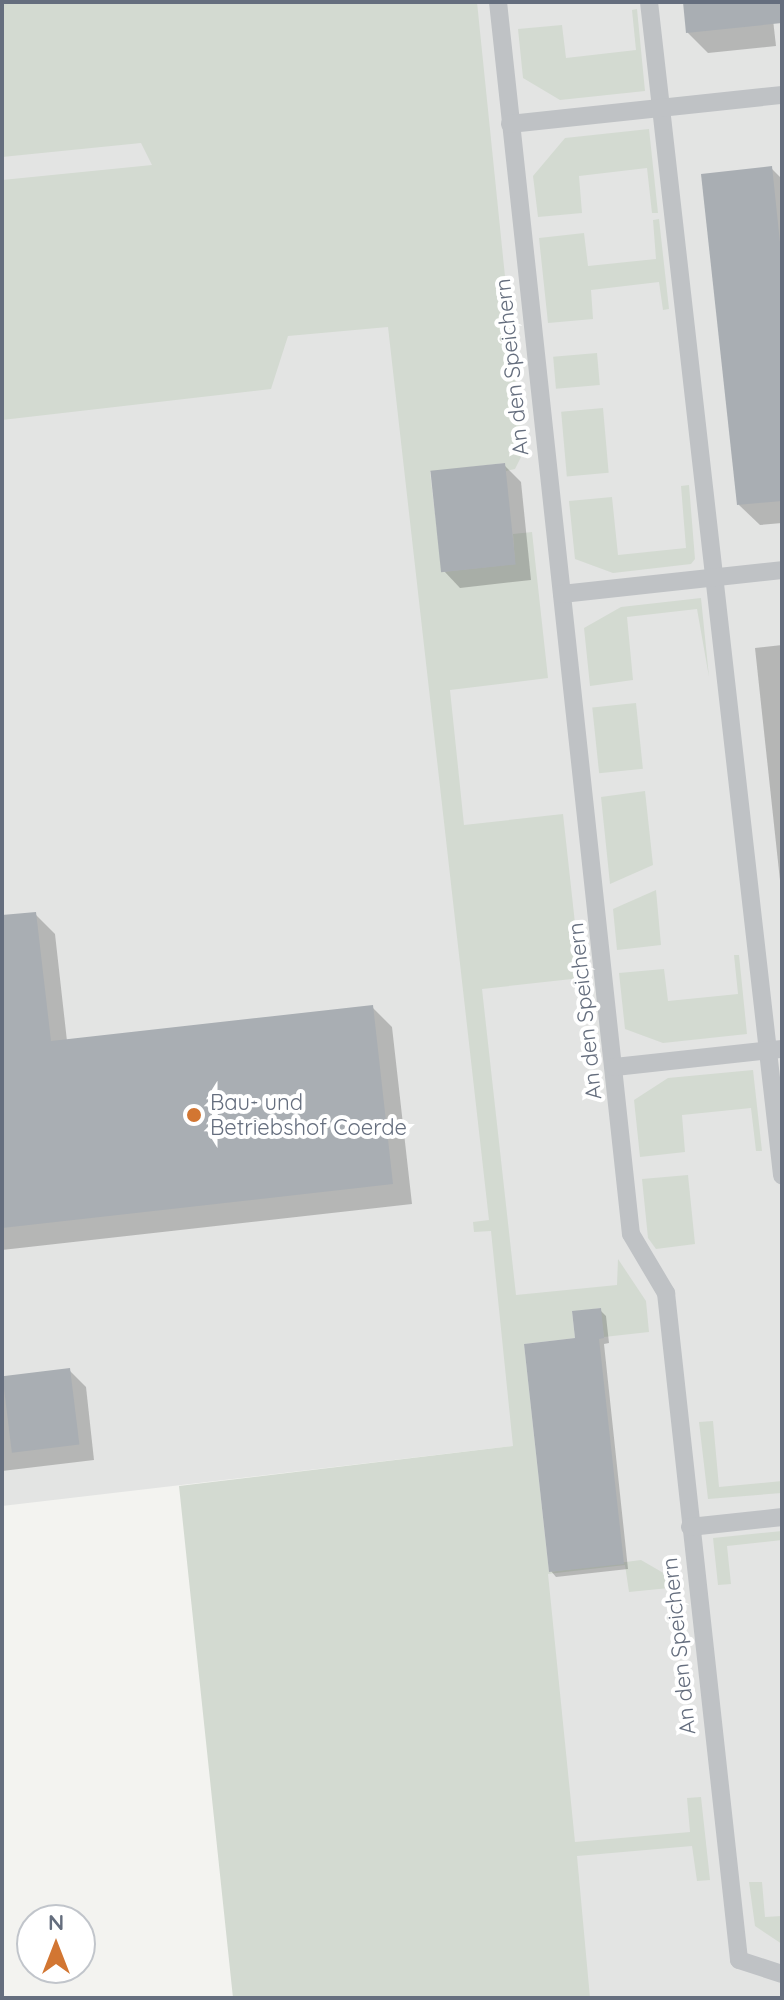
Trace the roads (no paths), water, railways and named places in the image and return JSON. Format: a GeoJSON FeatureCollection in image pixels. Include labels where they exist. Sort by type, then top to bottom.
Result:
{"type":"FeatureCollection","features":[{"type":"Feature","properties":{"kind":"lane","name":"An den Speichern"},"geometry":{"type":"LineString","coordinates":[[498,2],[631,1234],[666,1293],[739,1960],[782,1974]]}},
{"type":"Feature","properties":{"kind":"lane"},"geometry":{"type":"LineString","coordinates":[[649,2],[713,578],[774,1050],[782,1175]]}},
{"type":"Feature","properties":{"kind":"lane"},"geometry":{"type":"LineString","coordinates":[[510,124],[782,95]]}},
{"type":"Feature","properties":{"kind":"lane"},"geometry":{"type":"LineString","coordinates":[[562,594],[782,570]]}},
{"type":"Feature","properties":{"kind":"lane"},"geometry":{"type":"LineString","coordinates":[[615,1067],[774,1050]]}},
{"type":"Feature","properties":{"kind":"lane"},"geometry":{"type":"LineString","coordinates":[[690,1527],[782,1517]]}},
{"type":"Feature","properties":{"kind":"place","name":"Bau- und Betriebshof Coerde"},"geometry":{"type":"Point","coordinates":[194,1115]}}]}
